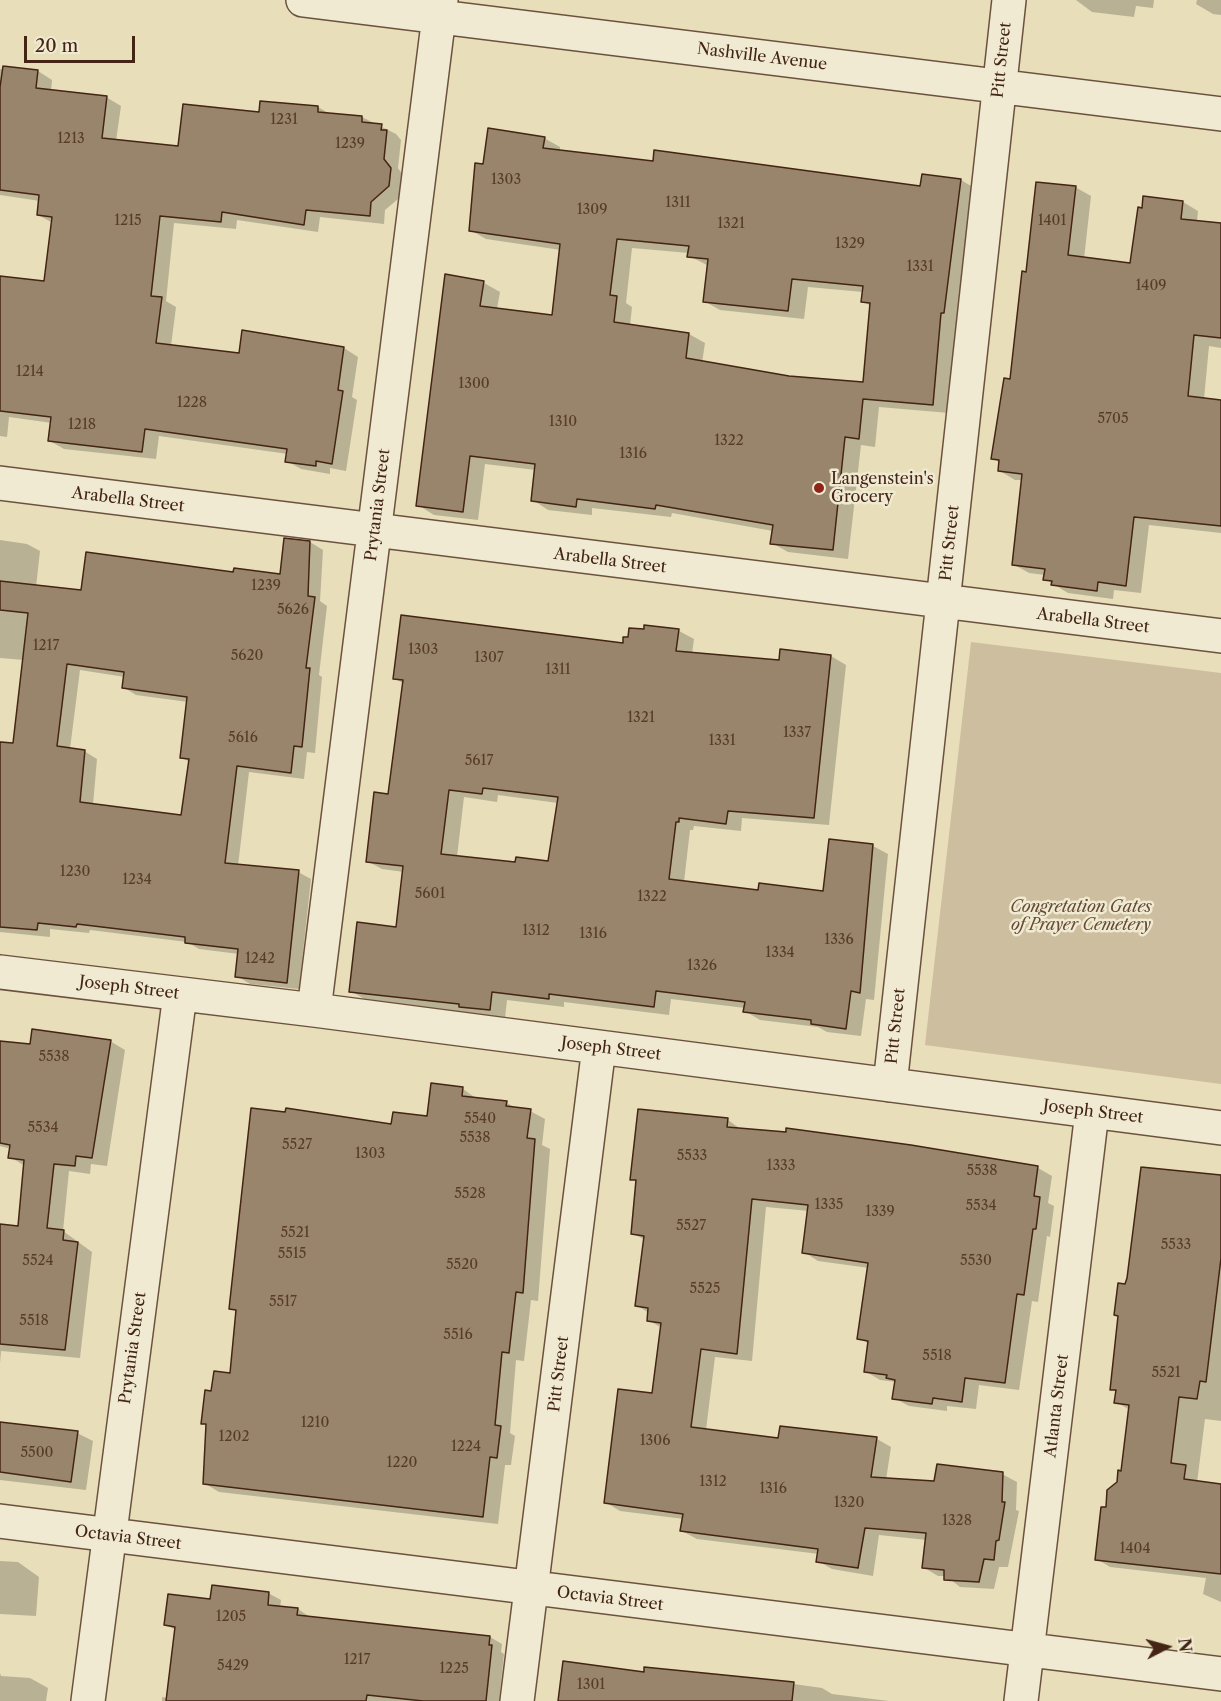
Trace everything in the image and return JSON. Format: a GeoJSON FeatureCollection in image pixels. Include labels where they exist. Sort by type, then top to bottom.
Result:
{"type":"FeatureCollection","features":[{"type":"Feature","properties":{"kind":"street","name":"Nashville Avenue"},"geometry":{"type":"LineString","coordinates":[[303,0],[440,8],[999,87],[1221,114]]}},
{"type":"Feature","properties":{"kind":"street","name":"Pitt Street"},"geometry":{"type":"LineString","coordinates":[[890,1085],[1009,0]]}},
{"type":"Feature","properties":{"kind":"street","name":"Prytania Street"},"geometry":{"type":"LineString","coordinates":[[314,1010],[440,8]]}},
{"type":"Feature","properties":{"kind":"street","name":"Arabella Street"},"geometry":{"type":"LineString","coordinates":[[0,483],[374,532],[1221,636]]}},
{"type":"Feature","properties":{"kind":"street","name":"Joseph Street"},"geometry":{"type":"LineString","coordinates":[[0,972],[314,1010],[1221,1128]]}},
{"type":"Feature","properties":{"kind":"street","name":"Prytania Street"},"geometry":{"type":"LineString","coordinates":[[88,1701],[180,994]]}},
{"type":"Feature","properties":{"kind":"street","name":"Pitt Street"},"geometry":{"type":"LineString","coordinates":[[517,1701],[599,1047]]}},
{"type":"Feature","properties":{"kind":"street","name":"Atlanta Street"},"geometry":{"type":"LineString","coordinates":[[1021,1701],[1092,1112]]}},
{"type":"Feature","properties":{"kind":"street","name":"Octavia Street"},"geometry":{"type":"LineString","coordinates":[[0,1521],[1221,1674]]}},
{"type":"Feature","properties":{"kind":"green space","name":"Congretation Gates of Prayer Cemetery"},"geometry":{"type":"Polygon","coordinates":[[[971,642],[1221,673],[1221,1084],[925,1045],[971,642]]]}},
{"type":"Feature","properties":{"kind":"building"},"geometry":{"type":"Polygon","coordinates":[[[3,66],[38,70],[36,88],[107,96],[102,138],[178,146],[183,104],[259,112],[260,101],[318,106],[318,112],[362,116],[362,122],[382,124],[381,130],[387,130],[384,159],[391,168],[389,186],[371,202],[370,216],[306,210],[304,225],[222,212],[221,222],[160,216],[151,296],[162,297],[156,343],[239,353],[242,330],[344,347],[338,390],[343,391],[332,464],[316,461],[316,466],[285,462],[287,449],[145,429],[142,452],[48,441],[51,417],[0,411],[0,276],[44,281],[52,217],[37,215],[39,195],[0,190],[0,87],[3,66]]]}},
{"type":"Feature","properties":{"kind":"building"},"geometry":{"type":"Polygon","coordinates":[[[488,128],[545,137],[543,148],[653,161],[654,150],[920,186],[922,174],[961,179],[944,313],[941,313],[933,405],[863,399],[859,439],[845,437],[833,550],[770,544],[773,525],[656,505],[655,509],[577,499],[576,507],[531,501],[535,464],[470,456],[463,512],[416,506],[445,274],[484,281],[480,306],[552,315],[560,244],[469,231],[475,163],[483,164],[488,128]],[[617,239],[610,295],[617,296],[614,322],[689,333],[686,358],[789,376],[863,382],[870,303],[861,302],[863,286],[792,279],[788,311],[703,302],[708,259],[687,257],[689,246],[617,239]]]}},
{"type":"Feature","properties":{"kind":"building"},"geometry":{"type":"Polygon","coordinates":[[[1036,182],[1076,186],[1068,255],[1130,263],[1138,207],[1142,208],[1143,196],[1183,201],[1181,219],[1221,223],[1221,338],[1194,335],[1188,396],[1221,400],[1221,526],[1134,517],[1126,586],[1098,582],[1097,591],[1051,585],[1052,581],[1043,580],[1045,569],[1012,565],[1022,474],[998,471],[999,460],[991,459],[1004,378],[1010,379],[1022,271],[1026,272],[1036,182]]]}},
{"type":"Feature","properties":{"kind":"building"},"geometry":{"type":"Polygon","coordinates":[[[284,538],[310,541],[308,596],[315,597],[306,668],[310,668],[302,747],[294,746],[291,773],[237,766],[225,863],[299,870],[287,983],[235,977],[238,949],[185,943],[185,937],[77,924],[76,927],[38,923],[37,930],[0,927],[0,742],[13,743],[28,613],[0,610],[0,581],[81,590],[86,552],[233,572],[234,568],[280,574],[284,538]],[[67,664],[57,746],[85,750],[80,802],[181,815],[189,759],[180,758],[187,697],[122,688],[124,672],[67,664]]]}},
{"type":"Feature","properties":{"kind":"building"},"geometry":{"type":"Polygon","coordinates":[[[401,615],[623,643],[623,637],[628,637],[629,628],[644,629],[644,625],[679,629],[676,651],[779,660],[780,649],[831,655],[814,818],[728,811],[726,824],[679,818],[679,822],[676,822],[669,879],[758,890],[759,883],[823,891],[829,839],[873,844],[860,993],[851,991],[846,1029],[811,1024],[811,1020],[743,1012],[745,1002],[656,991],[654,1007],[549,994],[549,999],[492,992],[490,1010],[459,1007],[459,1004],[349,992],[357,922],[396,927],[403,866],[366,862],[374,792],[388,794],[403,680],[393,679],[401,615]],[[483,788],[482,794],[449,790],[441,854],[515,862],[516,857],[548,861],[558,797],[483,788]]]}},
{"type":"Feature","properties":{"kind":"building"},"geometry":{"type":"Polygon","coordinates":[[[32,1029],[111,1040],[92,1158],[76,1156],[75,1166],[54,1164],[47,1228],[64,1230],[63,1240],[78,1242],[65,1350],[0,1344],[0,1224],[18,1226],[24,1160],[8,1158],[10,1145],[0,1143],[0,1041],[30,1044],[32,1029]]]}},
{"type":"Feature","properties":{"kind":"building"},"geometry":{"type":"Polygon","coordinates":[[[431,1083],[463,1087],[462,1096],[507,1101],[506,1106],[531,1109],[527,1138],[535,1139],[523,1293],[516,1292],[509,1353],[502,1352],[495,1425],[501,1426],[497,1458],[490,1457],[483,1517],[203,1484],[206,1424],[201,1424],[205,1390],[211,1391],[214,1371],[230,1373],[236,1310],[229,1309],[251,1108],[285,1112],[286,1108],[391,1124],[393,1112],[427,1116],[431,1083]]]}},
{"type":"Feature","properties":{"kind":"building"},"geometry":{"type":"Polygon","coordinates":[[[638,1109],[728,1118],[727,1127],[786,1132],[786,1128],[911,1145],[1038,1166],[1034,1196],[1040,1197],[1036,1229],[1033,1229],[1024,1295],[1017,1294],[1005,1383],[965,1378],[962,1402],[933,1398],[932,1404],[892,1399],[895,1380],[886,1378],[887,1375],[864,1372],[868,1341],[857,1339],[868,1263],[802,1253],[808,1205],[752,1199],[737,1354],[701,1349],[691,1427],[778,1438],[780,1426],[877,1437],[871,1477],[934,1481],[937,1464],[1003,1472],[1002,1502],[1005,1502],[999,1540],[996,1541],[994,1560],[984,1559],[979,1582],[944,1580],[944,1570],[922,1568],[926,1533],[865,1528],[858,1568],[816,1562],[818,1549],[680,1531],[683,1514],[604,1503],[618,1389],[652,1393],[661,1323],[647,1321],[648,1308],[635,1306],[644,1236],[631,1234],[636,1180],[630,1180],[638,1109]]]}},
{"type":"Feature","properties":{"kind":"building"},"geometry":{"type":"Polygon","coordinates":[[[1141,1167],[1221,1175],[1221,1258],[1206,1382],[1200,1381],[1197,1399],[1179,1397],[1171,1463],[1186,1465],[1184,1479],[1221,1484],[1221,1574],[1095,1560],[1101,1507],[1106,1507],[1107,1490],[1117,1482],[1118,1470],[1121,1471],[1129,1405],[1114,1403],[1116,1390],[1110,1390],[1118,1316],[1114,1315],[1118,1283],[1125,1284],[1127,1278],[1141,1167]]]}},
{"type":"Feature","properties":{"kind":"building"},"geometry":{"type":"Polygon","coordinates":[[[0,1422],[78,1431],[71,1482],[0,1472],[0,1422]]]}},
{"type":"Feature","properties":{"kind":"building"},"geometry":{"type":"Polygon","coordinates":[[[212,1585],[269,1592],[268,1605],[298,1608],[297,1615],[490,1636],[489,1645],[492,1645],[486,1701],[423,1701],[367,1695],[366,1701],[166,1701],[175,1627],[164,1625],[168,1594],[210,1599],[212,1585]]]}},
{"type":"Feature","properties":{"kind":"building"},"geometry":{"type":"Polygon","coordinates":[[[563,1661],[644,1672],[644,1667],[794,1682],[792,1701],[558,1701],[563,1661]]]}},
{"type":"Feature","properties":{"kind":"place","name":"Langenstein's Grocery"},"geometry":{"type":"Point","coordinates":[819,488]}}]}
